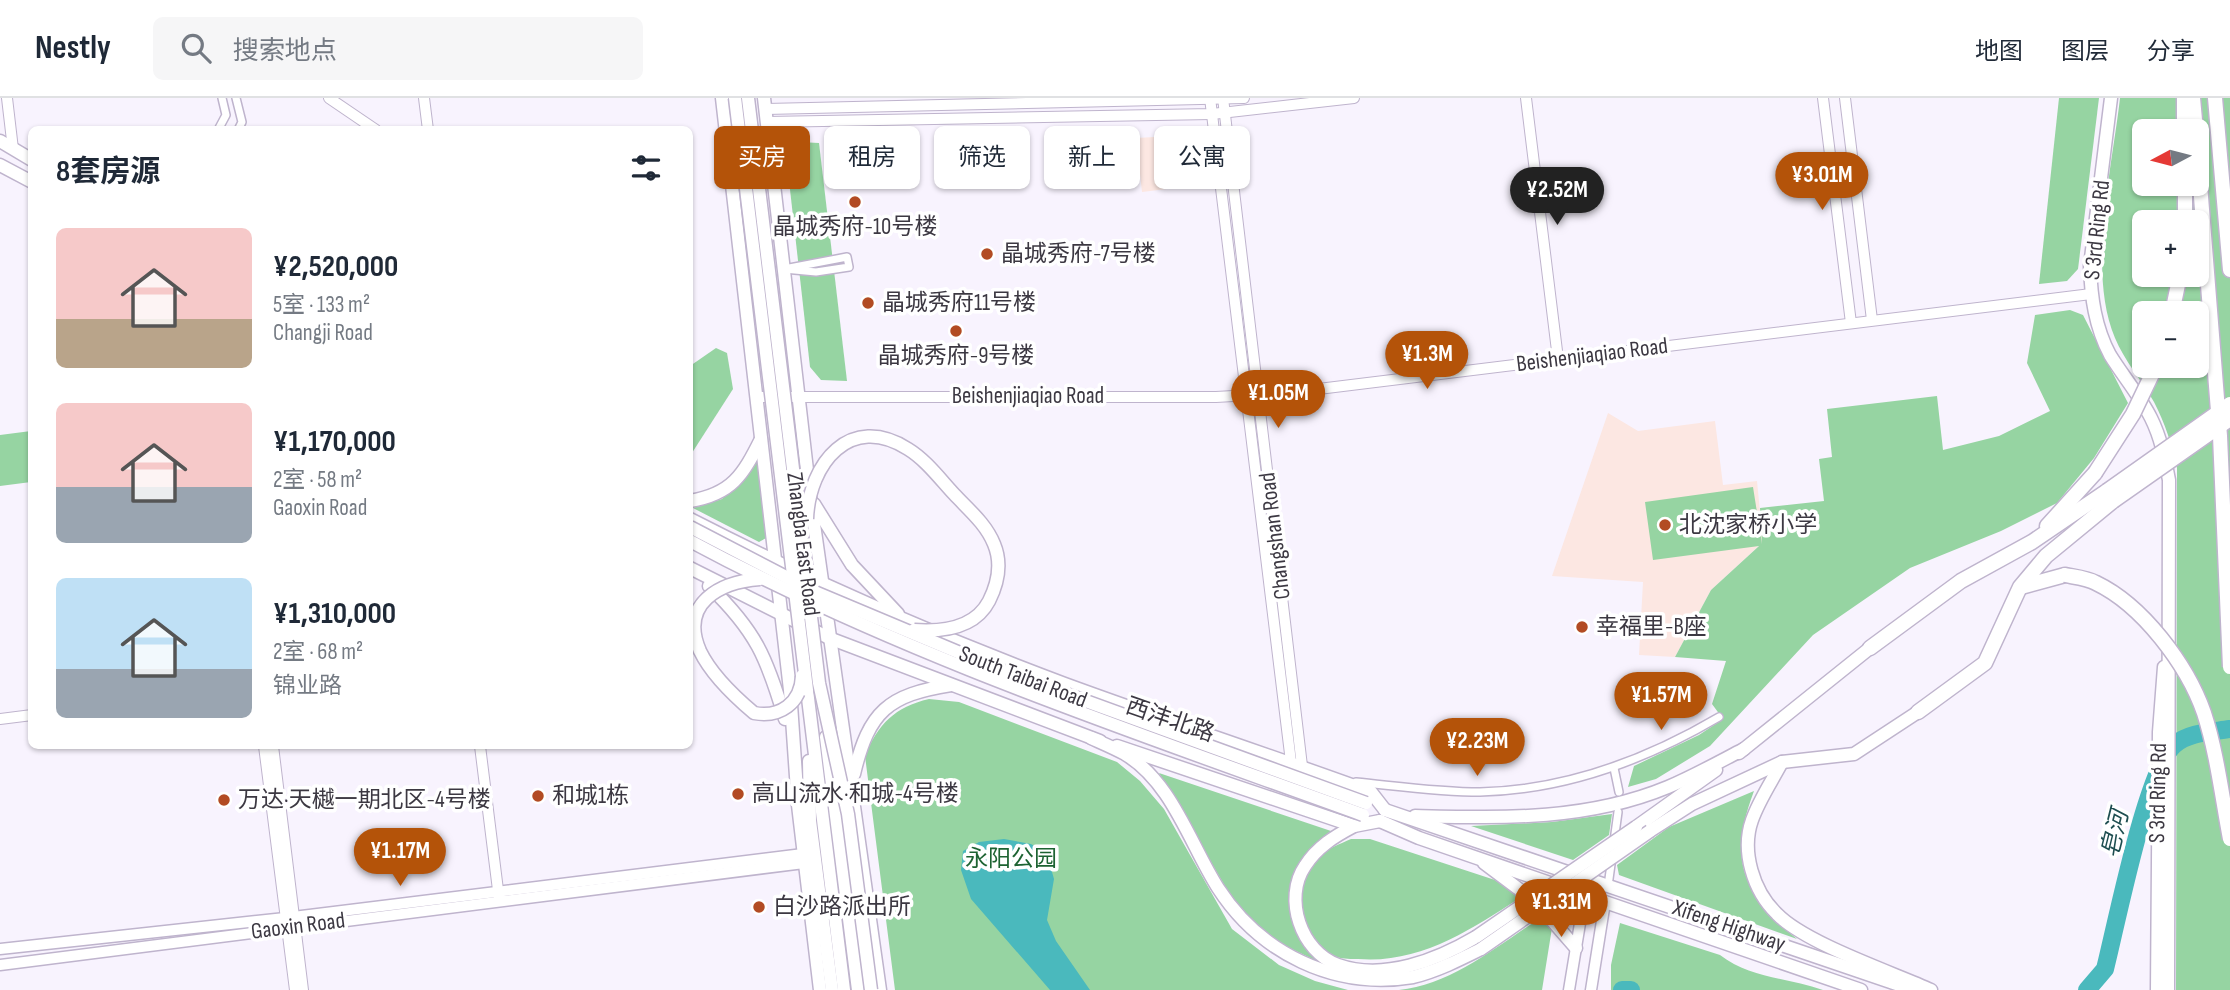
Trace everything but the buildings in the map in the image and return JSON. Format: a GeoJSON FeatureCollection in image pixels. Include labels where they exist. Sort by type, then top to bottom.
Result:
{"type":"FeatureCollection","features":[{"type":"Feature","properties":{"kind":"highway"},"geometry":{"type":"LineString","coordinates":[[2184,98],[2185,119]]}},
{"type":"Feature","properties":{"kind":"highway"},"geometry":{"type":"LineString","coordinates":[[2193,98],[2195,119]]}},
{"type":"Feature","properties":{"kind":"highway"},"geometry":{"type":"LineString","coordinates":[[2215,98],[2230,270]]}},
{"type":"Feature","properties":{"kind":"highway"},"geometry":{"type":"LineString","coordinates":[[2201,196],[2220,436],[2230,667]]}},
{"type":"Feature","properties":{"kind":"highway"},"geometry":{"type":"LineString","coordinates":[[2032,542],[2095,473],[2133,414],[2150,378]]}},
{"type":"Feature","properties":{"kind":"highway"},"geometry":{"type":"LineString","coordinates":[[1919,712],[1985,663],[2020,587],[2046,555],[2110,496],[2230,404]]}},
{"type":"Feature","properties":{"kind":"highway"},"geometry":{"type":"LineString","coordinates":[[1870,648],[1961,581],[2110,496],[2230,419]]}},
{"type":"Feature","properties":{"kind":"highway"},"geometry":{"type":"LineString","coordinates":[[2020,587],[2065,575],[2093,581],[2119,596],[2141,615],[2182,670],[2203,711],[2230,839]]}},
{"type":"Feature","properties":{"kind":"main road"},"geometry":{"type":"LineString","coordinates":[[722,98],[776,563],[804,858],[820,990]]}},
{"type":"Feature","properties":{"kind":"main road","name":"Zhangba East Road"},"geometry":{"type":"LineString","coordinates":[[735,98],[845,990]]}},
{"type":"Feature","properties":{"kind":"main road","name":"Zhangba East Road"},"geometry":{"type":"LineString","coordinates":[[748,98],[858,990]]}},
{"type":"Feature","properties":{"kind":"main road","name":"S 3rd Ring Rd"},"geometry":{"type":"LineString","coordinates":[[2111,98],[2091,266],[2091,294],[2096,320],[2109,353],[2151,417],[2162,447],[2169,480],[2168,990]]}},
{"type":"Feature","properties":{"kind":"main road"},"geometry":{"type":"LineString","coordinates":[[766,110],[810,496],[880,990]]}},
{"type":"Feature","properties":{"kind":"main road"},"geometry":{"type":"LineString","coordinates":[[0,141],[28,158]]}},
{"type":"Feature","properties":{"kind":"main road"},"geometry":{"type":"LineString","coordinates":[[0,164],[28,181]]}},
{"type":"Feature","properties":{"kind":"main road"},"geometry":{"type":"LineString","coordinates":[[693,501],[712,498],[745,472],[761,439]]}},
{"type":"Feature","properties":{"kind":"main road"},"geometry":{"type":"LineString","coordinates":[[805,551],[807,505],[816,472],[828,456],[858,439],[889,440],[918,457],[984,526],[995,545],[999,564],[996,588],[985,608],[970,621],[932,631],[903,624],[852,565],[810,496]]}},
{"type":"Feature","properties":{"kind":"main road"},"geometry":{"type":"LineString","coordinates":[[693,521],[776,563]]}},
{"type":"Feature","properties":{"kind":"main road","name":"South Taibai Road"},"geometry":{"type":"LineString","coordinates":[[693,529],[817,593],[903,624],[1003,671],[1365,809]]}},
{"type":"Feature","properties":{"kind":"main road","name":"South Taibai Road"},"geometry":{"type":"LineString","coordinates":[[693,543],[761,579],[982,677],[1365,809]]}},
{"type":"Feature","properties":{"kind":"main road","name":"西沣北路"},"geometry":{"type":"LineString","coordinates":[[776,563],[903,624],[1371,792],[1382,815],[1354,826],[1091,738],[829,638],[781,614]]}},
{"type":"Feature","properties":{"kind":"main road"},"geometry":{"type":"LineString","coordinates":[[693,570],[781,614]]}},
{"type":"Feature","properties":{"kind":"main road"},"geometry":{"type":"LineString","coordinates":[[693,571],[751,630],[771,672],[794,752]]}},
{"type":"Feature","properties":{"kind":"main road"},"geometry":{"type":"LineString","coordinates":[[761,579],[737,581],[718,589],[704,600],[696,619],[700,651],[740,701],[754,713],[767,715],[788,707],[796,697],[802,683],[803,656]]}},
{"type":"Feature","properties":{"kind":"main road","name":"S 3rd Ring Rd"},"geometry":{"type":"LineString","coordinates":[[2157,990],[2159,732],[2168,596]]}},
{"type":"Feature","properties":{"kind":"main road"},"geometry":{"type":"LineString","coordinates":[[1091,738],[1126,755],[1158,786],[1238,916],[1280,954],[1320,972],[1364,980],[1411,978],[1445,967],[1479,943],[1744,749],[1870,648]]}},
{"type":"Feature","properties":{"kind":"main road"},"geometry":{"type":"LineString","coordinates":[[819,683],[848,814],[871,990]]}},
{"type":"Feature","properties":{"kind":"main road"},"geometry":{"type":"LineString","coordinates":[[852,781],[862,741],[871,722],[885,707],[901,697],[953,685]]}},
{"type":"Feature","properties":{"kind":"main road"},"geometry":{"type":"LineString","coordinates":[[807,691],[810,821],[832,990]]}},
{"type":"Feature","properties":{"kind":"main road"},"geometry":{"type":"LineString","coordinates":[[1354,826],[1316,852],[1303,868],[1296,891],[1296,910],[1309,943],[1321,956],[1339,965],[1392,968],[1424,962],[1479,943],[1692,804],[1782,762],[1854,754],[1919,712]]}},
{"type":"Feature","properties":{"kind":"main road"},"geometry":{"type":"LineString","coordinates":[[1400,816],[1506,819],[1598,808],[1667,787],[1744,749]]}},
{"type":"Feature","properties":{"kind":"main road"},"geometry":{"type":"LineString","coordinates":[[1782,762],[1752,820],[1748,845],[1753,876],[1761,894],[1777,915],[1810,936],[1931,990]]}},
{"type":"Feature","properties":{"kind":"main road"},"geometry":{"type":"LineString","coordinates":[[1365,809],[1382,815]]}},
{"type":"Feature","properties":{"kind":"main road","name":"Xifeng Highway"},"geometry":{"type":"LineString","coordinates":[[1382,815],[1400,816],[1608,887],[1626,890],[1914,990]]}},
{"type":"Feature","properties":{"kind":"main road","name":"Xifeng Highway"},"geometry":{"type":"LineString","coordinates":[[1382,815],[1475,856],[1861,990]]}},
{"type":"Feature","properties":{"kind":"main road"},"geometry":{"type":"LineString","coordinates":[[1475,856],[1536,902],[1576,948]]}},
{"type":"Feature","properties":{"kind":"main road","name":"Gaoxin Road"},"geometry":{"type":"LineString","coordinates":[[0,965],[291,922],[804,858]]}},
{"type":"Feature","properties":{"kind":"main road"},"geometry":{"type":"LineString","coordinates":[[1569,990],[1585,894]]}},
{"type":"Feature","properties":{"kind":"main road"},"geometry":{"type":"LineString","coordinates":[[1591,990],[1605,902]]}},
{"type":"Feature","properties":{"kind":"main road","name":"Gaoxin Road"},"geometry":{"type":"LineString","coordinates":[[0,949],[291,922]]}},
{"type":"Feature","properties":{"kind":"street"},"geometry":{"type":"LineString","coordinates":[[7,98],[13,149]]}},
{"type":"Feature","properties":{"kind":"street"},"geometry":{"type":"LineString","coordinates":[[220,126],[226,115],[222,98]]}},
{"type":"Feature","properties":{"kind":"street"},"geometry":{"type":"LineString","coordinates":[[236,98],[242,122],[240,126]]}},
{"type":"Feature","properties":{"kind":"street"},"geometry":{"type":"LineString","coordinates":[[329,98],[370,126]]}},
{"type":"Feature","properties":{"kind":"street"},"geometry":{"type":"LineString","coordinates":[[424,98],[428,126]]}},
{"type":"Feature","properties":{"kind":"street"},"geometry":{"type":"LineString","coordinates":[[766,110],[1244,98]]}},
{"type":"Feature","properties":{"kind":"street"},"geometry":{"type":"LineString","coordinates":[[766,110],[1212,114],[1354,98]]}},
{"type":"Feature","properties":{"kind":"street"},"geometry":{"type":"LineString","coordinates":[[1526,98],[1558,359]]}},
{"type":"Feature","properties":{"kind":"street"},"geometry":{"type":"LineString","coordinates":[[1823,98],[1851,323]]}},
{"type":"Feature","properties":{"kind":"street"},"geometry":{"type":"LineString","coordinates":[[1845,98],[1872,320]]}},
{"type":"Feature","properties":{"kind":"street","name":"Changshan Road"},"geometry":{"type":"LineString","coordinates":[[1210,99],[1245,396],[1296,764]]}},
{"type":"Feature","properties":{"kind":"street","name":"Changshan Road"},"geometry":{"type":"LineString","coordinates":[[1223,99],[1258,395],[1296,764]]}},
{"type":"Feature","properties":{"kind":"street"},"geometry":{"type":"LineString","coordinates":[[846,257],[849,267],[816,272],[784,269],[846,257]]}},
{"type":"Feature","properties":{"kind":"street","name":"Beishenjiaqiao Road"},"geometry":{"type":"LineString","coordinates":[[757,397],[1258,395],[2091,294]]}},
{"type":"Feature","properties":{"kind":"street"},"geometry":{"type":"LineString","coordinates":[[0,719],[28,716]]}},
{"type":"Feature","properties":{"kind":"street"},"geometry":{"type":"LineString","coordinates":[[1341,781],[1440,791],[1515,790],[1614,768],[1686,736],[1718,717]]}},
{"type":"Feature","properties":{"kind":"street"},"geometry":{"type":"LineString","coordinates":[[264,749],[303,990]]}},
{"type":"Feature","properties":{"kind":"street"},"geometry":{"type":"LineString","coordinates":[[273,749],[291,922],[295,990]]}},
{"type":"Feature","properties":{"kind":"street"},"geometry":{"type":"LineString","coordinates":[[480,749],[499,896]]}},
{"type":"Feature","properties":{"kind":"street"},"geometry":{"type":"LineString","coordinates":[[1614,768],[1619,792]]}},
{"type":"Feature","properties":{"kind":"street"},"geometry":{"type":"LineString","coordinates":[[1608,887],[1618,812]]}},
{"type":"Feature","properties":{"kind":"shaded area"},"geometry":{"type":"Polygon","coordinates":[[[1154,137],[1154,189],[1166,189],[1142,192],[1140,138],[1154,137]]]}},
{"type":"Feature","properties":{"kind":"shaded area","name":"北沈家桥小学"},"geometry":{"type":"Polygon","coordinates":[[[1608,413],[1638,431],[1715,421],[1723,485],[1757,481],[1763,542],[1711,590],[1675,657],[1639,655],[1643,582],[1552,576],[1608,413]]]}},
{"type":"Feature","properties":{"kind":"green space"},"geometry":{"type":"Polygon","coordinates":[[[2059,98],[2099,98],[2078,269],[2067,281],[2039,284],[2059,98]]]}},
{"type":"Feature","properties":{"kind":"green space"},"geometry":{"type":"Polygon","coordinates":[[[2120,98],[2230,98],[2230,990],[2176,990],[2177,468],[2158,410],[2138,378],[2209,378],[2209,301],[2132,301],[2132,368],[2115,338],[2107,312],[2103,283],[2102,252],[2120,98]]]}},
{"type":"Feature","properties":{"kind":"green space"},"geometry":{"type":"Polygon","coordinates":[[[810,143],[819,143],[847,381],[821,380],[810,367],[790,189],[810,189],[810,143]]]}},
{"type":"Feature","properties":{"kind":"green space"},"geometry":{"type":"Polygon","coordinates":[[[2070,310],[2083,315],[2128,403],[2094,458],[2057,503],[2001,531],[1910,568],[1813,635],[1710,746],[1656,779],[1628,787],[1634,766],[1699,735],[1723,719],[1712,704],[1726,661],[1675,657],[1711,590],[1759,546],[1653,560],[1645,502],[1753,487],[1762,544],[1760,508],[1824,501],[1819,459],[1832,457],[1827,409],[1937,396],[1943,450],[1999,436],[2050,411],[2027,363],[2035,315],[2070,310]]]}},
{"type":"Feature","properties":{"kind":"green space"},"geometry":{"type":"Polygon","coordinates":[[[716,348],[727,353],[733,389],[693,451],[693,364],[716,348]]]}},
{"type":"Feature","properties":{"kind":"green space"},"geometry":{"type":"Polygon","coordinates":[[[28,431],[28,482],[0,486],[0,435],[28,431]]]}},
{"type":"Feature","properties":{"kind":"green space"},"geometry":{"type":"Polygon","coordinates":[[[757,462],[768,537],[759,542],[693,508],[722,499],[757,462]]]}},
{"type":"Feature","properties":{"kind":"green space","name":"永阳公园"},"geometry":{"type":"Polygon","coordinates":[[[929,699],[959,702],[1117,762],[1140,781],[1164,809],[1232,929],[1279,965],[1315,981],[1348,990],[895,990],[865,756],[889,718],[906,707],[929,699]]]}},
{"type":"Feature","properties":{"kind":"green space"},"geometry":{"type":"Polygon","coordinates":[[[1159,773],[1334,832],[1308,855],[1291,909],[1323,964],[1275,941],[1240,912],[1159,773]]]}},
{"type":"Feature","properties":{"kind":"green space"},"geometry":{"type":"Polygon","coordinates":[[[1754,791],[1742,837],[1745,874],[1763,906],[1797,939],[1619,875],[1617,865],[1669,827],[1754,791]]]}},
{"type":"Feature","properties":{"kind":"green space"},"geometry":{"type":"Polygon","coordinates":[[[1612,814],[1609,835],[1573,860],[1471,826],[1552,822],[1612,814]]]}},
{"type":"Feature","properties":{"kind":"green space"},"geometry":{"type":"Polygon","coordinates":[[[1351,839],[1370,839],[1495,880],[1520,898],[1463,933],[1423,950],[1381,959],[1337,957],[1325,950],[1315,939],[1303,912],[1302,897],[1309,868],[1318,857],[1351,839]]]}},
{"type":"Feature","properties":{"kind":"green space"},"geometry":{"type":"Polygon","coordinates":[[[1542,917],[1552,928],[1542,990],[1399,990],[1419,987],[1456,972],[1542,917]]]}},
{"type":"Feature","properties":{"kind":"green space"},"geometry":{"type":"Polygon","coordinates":[[[1620,923],[1720,955],[1757,973],[1823,990],[1611,990],[1611,965],[1620,923]]]}},
{"type":"Feature","properties":{"kind":"water"},"geometry":{"type":"Polygon","coordinates":[[[1004,839],[1031,844],[1047,854],[1054,879],[1047,920],[1056,941],[1090,990],[1050,990],[971,899],[961,870],[963,851],[979,842],[1004,839]]]}},
{"type":"Feature","properties":{"kind":"waterway","name":"皂河"},"geometry":{"type":"LineString","coordinates":[[2087,990],[2105,969],[2143,815],[2164,760],[2174,745],[2187,737],[2230,729]]}},
{"type":"Feature","properties":{"kind":"waterway","name":"皂河"},"geometry":{"type":"LineString","coordinates":[[1622,990],[1631,990]]}},
{"type":"Feature","properties":{"kind":"place","name":"晶城秀府-10号楼"},"geometry":{"type":"Point","coordinates":[855,202]}},
{"type":"Feature","properties":{"kind":"place","name":"晶城秀府-7号楼"},"geometry":{"type":"Point","coordinates":[987,254]}},
{"type":"Feature","properties":{"kind":"place","name":"晶城秀府11号楼"},"geometry":{"type":"Point","coordinates":[868,303]}},
{"type":"Feature","properties":{"kind":"place","name":"晶城秀府-9号楼"},"geometry":{"type":"Point","coordinates":[956,331]}},
{"type":"Feature","properties":{"kind":"place","name":"北沈家桥小学"},"geometry":{"type":"Point","coordinates":[1665,525]}},
{"type":"Feature","properties":{"kind":"place","name":"幸福里-B座"},"geometry":{"type":"Point","coordinates":[1582,627]}},
{"type":"Feature","properties":{"kind":"place","name":"高山流水·和城-4号楼"},"geometry":{"type":"Point","coordinates":[738,794]}},
{"type":"Feature","properties":{"kind":"place","name":"和城1栋"},"geometry":{"type":"Point","coordinates":[538,796]}},
{"type":"Feature","properties":{"kind":"place","name":"万达·天樾一期北区-4号楼"},"geometry":{"type":"Point","coordinates":[224,800]}},
{"type":"Feature","properties":{"kind":"place","name":"白沙路派出所"},"geometry":{"type":"Point","coordinates":[759,907]}}]}
